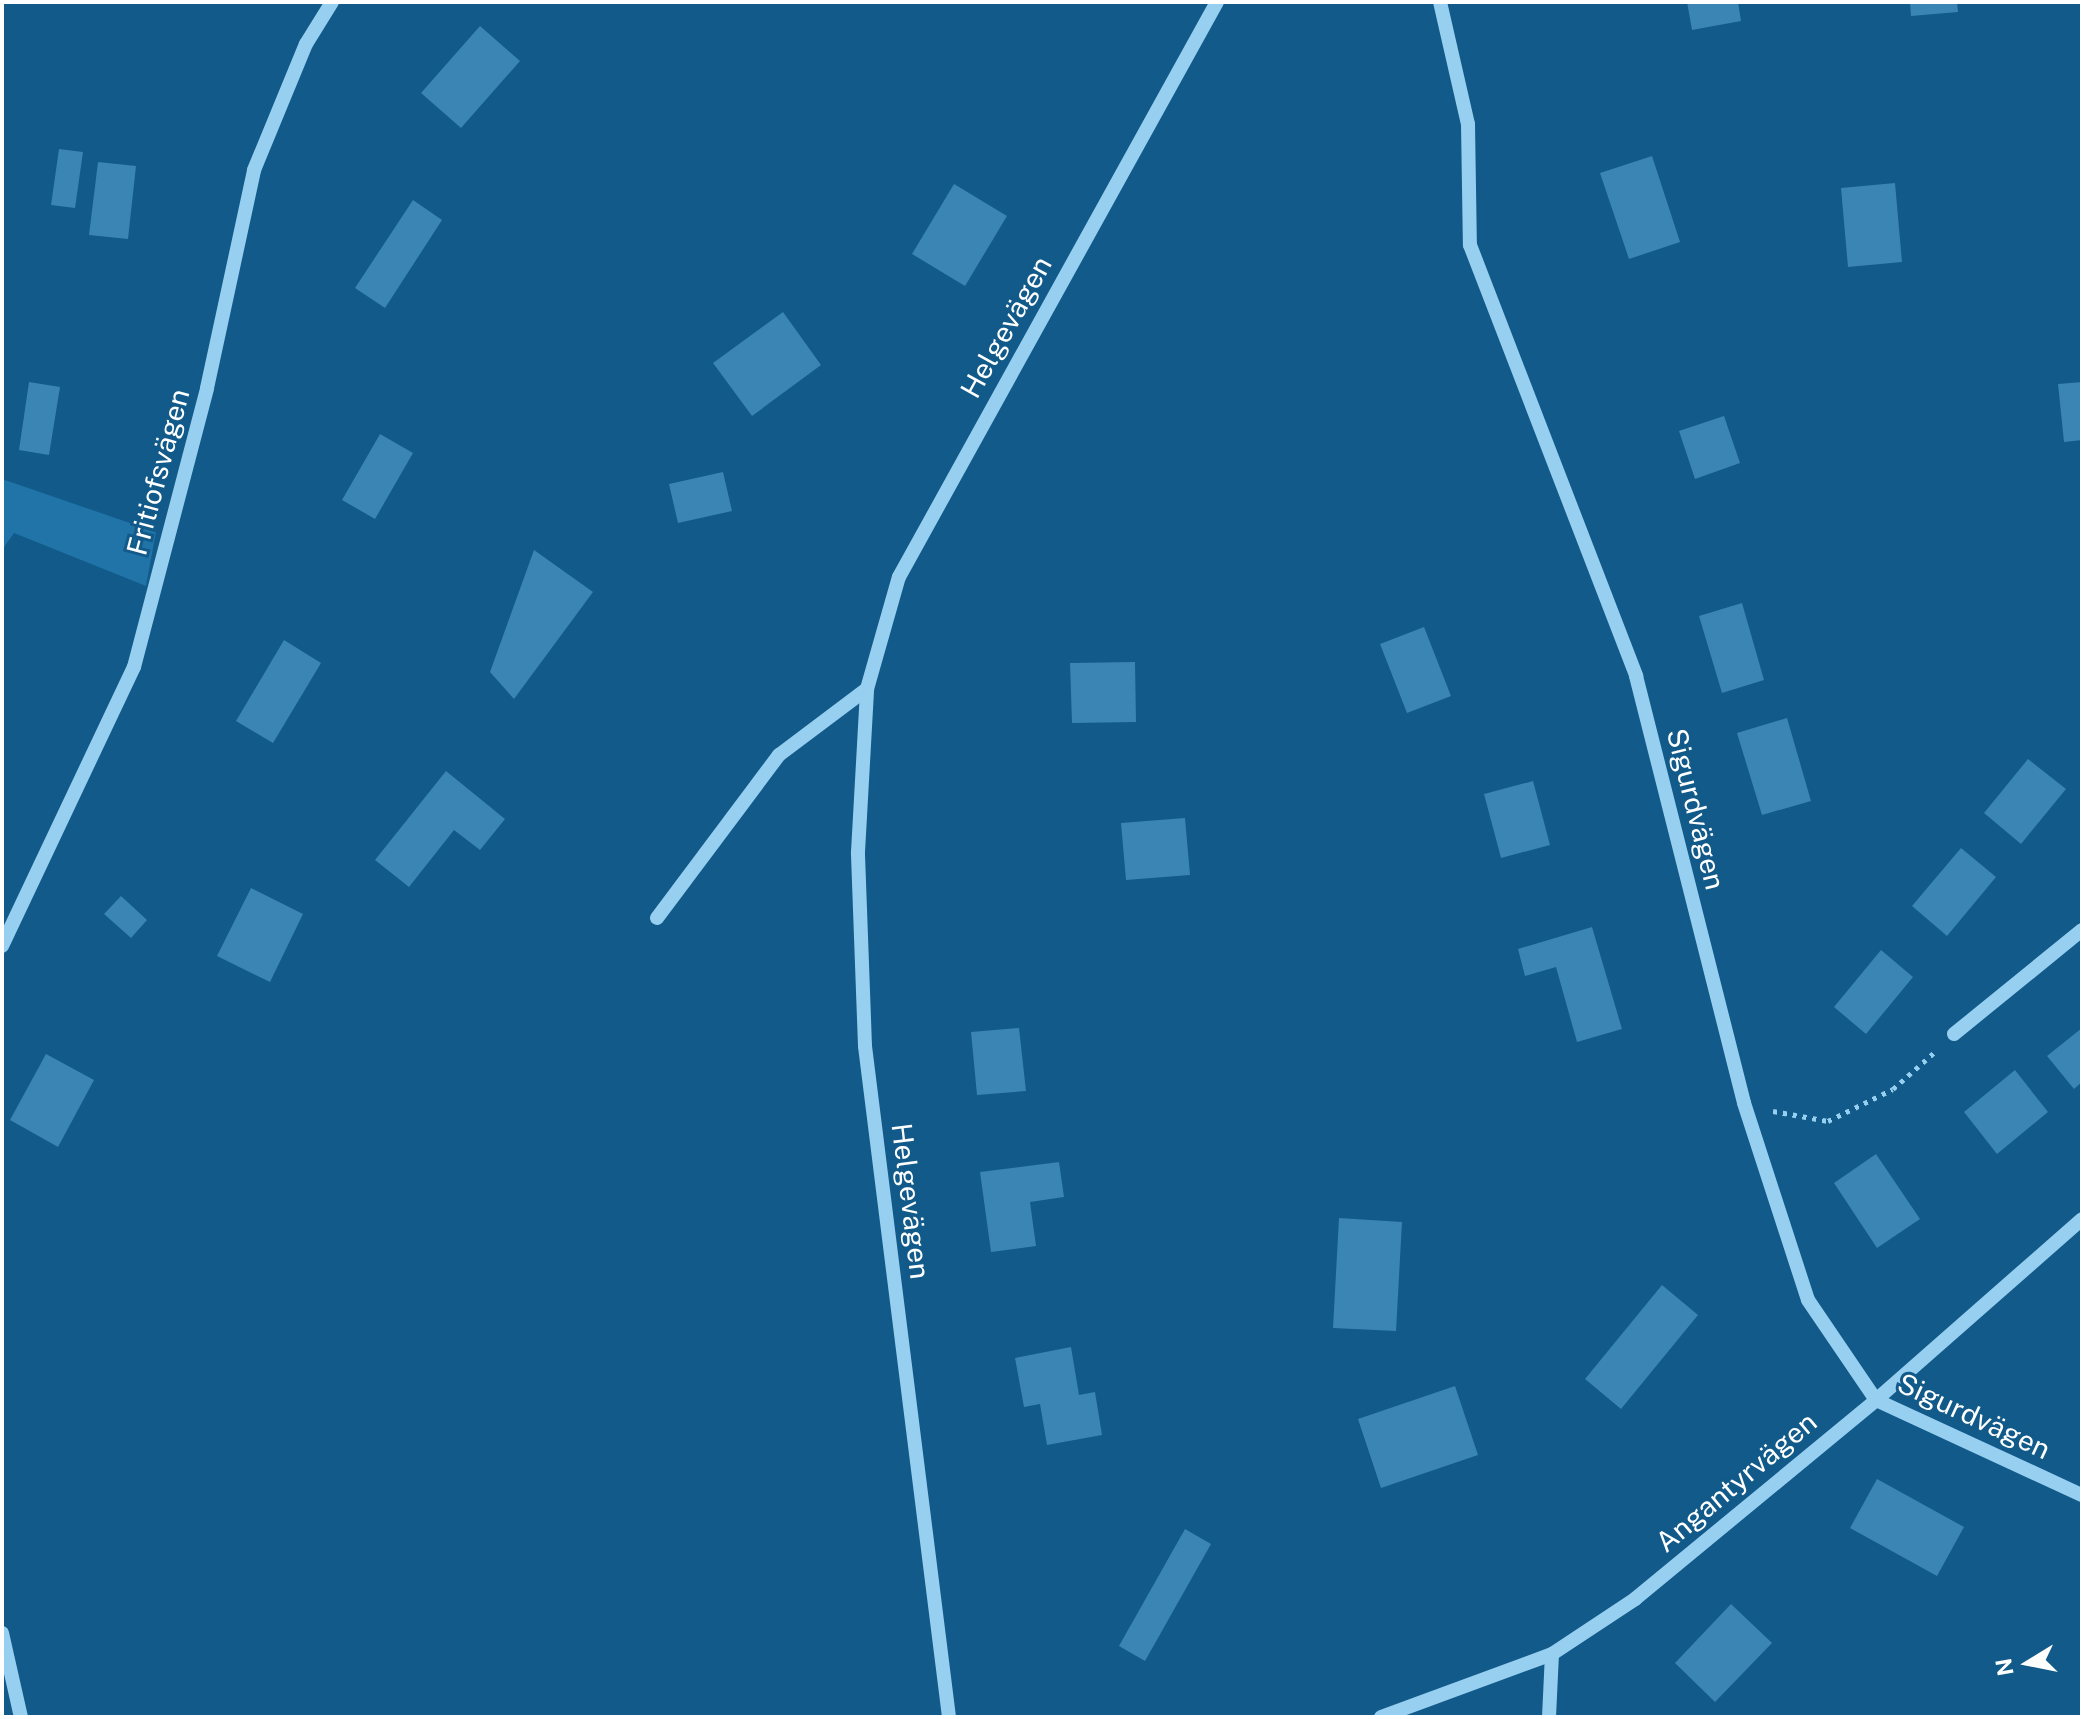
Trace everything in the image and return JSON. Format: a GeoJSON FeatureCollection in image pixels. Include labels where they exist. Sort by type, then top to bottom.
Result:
{"type":"FeatureCollection","features":[{"type":"Feature","properties":{"kind":"street","name":"Fritiofsvägen"},"geometry":{"type":"LineString","coordinates":[[2,946],[134,667],[207,388],[254,170],[306,44],[332,2]]}},
{"type":"Feature","properties":{"kind":"street","name":"Helgevägen"},"geometry":{"type":"LineString","coordinates":[[949,1717],[865,1046],[858,852],[867,689],[899,577],[1217,2]]}},
{"type":"Feature","properties":{"kind":"street","name":"Sigurdvägen"},"geometry":{"type":"LineString","coordinates":[[1440,2],[1468,124],[1470,245],[1636,676],[1744,1103],[1808,1300],[1876,1400],[2082,1495]]}},
{"type":"Feature","properties":{"kind":"street"},"geometry":{"type":"LineString","coordinates":[[657,918],[779,755],[867,689]]}},
{"type":"Feature","properties":{"kind":"street"},"geometry":{"type":"LineString","coordinates":[[1954,1034],[2082,930]]}},
{"type":"Feature","properties":{"kind":"street","name":"Angantyrvägen"},"geometry":{"type":"LineString","coordinates":[[1381,1717],[1552,1654],[1635,1599],[1876,1400],[2082,1219]]}},
{"type":"Feature","properties":{"kind":"street"},"geometry":{"type":"LineString","coordinates":[[2,1633],[21,1717]]}},
{"type":"Feature","properties":{"kind":"street"},"geometry":{"type":"LineString","coordinates":[[1549,1717],[1552,1654]]}},
{"type":"Feature","properties":{"kind":"path"},"geometry":{"type":"LineString","coordinates":[[1780,1113],[1828,1121],[1893,1089],[1954,1034]]}},
{"type":"Feature","properties":{"kind":"shaded area"},"geometry":{"type":"Polygon","coordinates":[[[2,479],[156,532],[146,586],[14,533],[2,550],[2,479]]]}},
{"type":"Feature","properties":{"kind":"building"},"geometry":{"type":"Polygon","coordinates":[[[1687,2],[1738,2],[1741,21],[1692,30],[1687,2]]]}},
{"type":"Feature","properties":{"kind":"building"},"geometry":{"type":"Polygon","coordinates":[[[1910,2],[1957,2],[1958,12],[1911,16],[1910,2]]]}},
{"type":"Feature","properties":{"kind":"building"},"geometry":{"type":"Polygon","coordinates":[[[480,26],[520,61],[461,128],[421,93],[480,26]]]}},
{"type":"Feature","properties":{"kind":"building"},"geometry":{"type":"Polygon","coordinates":[[[59,149],[83,152],[75,208],[51,205],[59,149]]]}},
{"type":"Feature","properties":{"kind":"building"},"geometry":{"type":"Polygon","coordinates":[[[1652,156],[1680,242],[1629,259],[1600,173],[1652,156]]]}},
{"type":"Feature","properties":{"kind":"building"},"geometry":{"type":"Polygon","coordinates":[[[98,162],[136,166],[128,239],[89,235],[98,162]]]}},
{"type":"Feature","properties":{"kind":"building"},"geometry":{"type":"Polygon","coordinates":[[[1895,183],[1902,262],[1848,267],[1841,188],[1895,183]]]}},
{"type":"Feature","properties":{"kind":"building"},"geometry":{"type":"Polygon","coordinates":[[[954,184],[1007,216],[965,286],[912,254],[954,184]]]}},
{"type":"Feature","properties":{"kind":"building"},"geometry":{"type":"Polygon","coordinates":[[[413,200],[442,220],[385,308],[355,288],[413,200]]]}},
{"type":"Feature","properties":{"kind":"building"},"geometry":{"type":"Polygon","coordinates":[[[783,312],[821,365],[752,416],[713,363],[783,312]]]}},
{"type":"Feature","properties":{"kind":"building"},"geometry":{"type":"Polygon","coordinates":[[[29,382],[60,387],[49,455],[19,450],[29,382]]]}},
{"type":"Feature","properties":{"kind":"building"},"geometry":{"type":"Polygon","coordinates":[[[2082,382],[2082,440],[2064,442],[2058,384],[2082,382]]]}},
{"type":"Feature","properties":{"kind":"building"},"geometry":{"type":"Polygon","coordinates":[[[1724,416],[1740,463],[1695,479],[1679,431],[1724,416]]]}},
{"type":"Feature","properties":{"kind":"building"},"geometry":{"type":"Polygon","coordinates":[[[380,434],[413,453],[375,519],[342,500],[380,434]]]}},
{"type":"Feature","properties":{"kind":"building"},"geometry":{"type":"Polygon","coordinates":[[[723,472],[732,511],[678,523],[669,484],[723,472]]]}},
{"type":"Feature","properties":{"kind":"building"},"geometry":{"type":"Polygon","coordinates":[[[534,550],[593,592],[514,699],[490,672],[534,550]]]}},
{"type":"Feature","properties":{"kind":"building"},"geometry":{"type":"Polygon","coordinates":[[[1742,603],[1764,680],[1722,693],[1699,616],[1742,603]]]}},
{"type":"Feature","properties":{"kind":"building"},"geometry":{"type":"Polygon","coordinates":[[[1424,627],[1451,696],[1407,713],[1380,644],[1424,627]]]}},
{"type":"Feature","properties":{"kind":"building"},"geometry":{"type":"Polygon","coordinates":[[[284,640],[321,663],[273,743],[236,721],[284,640]]]}},
{"type":"Feature","properties":{"kind":"building"},"geometry":{"type":"Polygon","coordinates":[[[1135,662],[1136,722],[1072,723],[1070,663],[1135,662]]]}},
{"type":"Feature","properties":{"kind":"building"},"geometry":{"type":"Polygon","coordinates":[[[1787,718],[1811,801],[1762,815],[1737,733],[1787,718]]]}},
{"type":"Feature","properties":{"kind":"building"},"geometry":{"type":"Polygon","coordinates":[[[2028,759],[2066,789],[2021,844],[1984,813],[2028,759]]]}},
{"type":"Feature","properties":{"kind":"building"},"geometry":{"type":"Polygon","coordinates":[[[446,771],[505,819],[480,850],[454,830],[409,887],[375,860],[446,771]]]}},
{"type":"Feature","properties":{"kind":"building"},"geometry":{"type":"Polygon","coordinates":[[[1533,781],[1550,845],[1501,858],[1484,794],[1533,781]]]}},
{"type":"Feature","properties":{"kind":"building"},"geometry":{"type":"Polygon","coordinates":[[[1185,818],[1190,875],[1126,880],[1121,823],[1185,818]]]}},
{"type":"Feature","properties":{"kind":"building"},"geometry":{"type":"Polygon","coordinates":[[[1961,848],[1996,877],[1947,936],[1912,906],[1961,848]]]}},
{"type":"Feature","properties":{"kind":"building"},"geometry":{"type":"Polygon","coordinates":[[[251,888],[303,914],[270,982],[217,956],[251,888]]]}},
{"type":"Feature","properties":{"kind":"building"},"geometry":{"type":"Polygon","coordinates":[[[121,896],[147,920],[131,938],[104,914],[121,896]]]}},
{"type":"Feature","properties":{"kind":"building"},"geometry":{"type":"Polygon","coordinates":[[[1592,927],[1622,1029],[1577,1042],[1556,967],[1525,976],[1518,949],[1592,927]]]}},
{"type":"Feature","properties":{"kind":"building"},"geometry":{"type":"Polygon","coordinates":[[[1881,950],[1913,977],[1866,1034],[1834,1007],[1881,950]]]}},
{"type":"Feature","properties":{"kind":"building"},"geometry":{"type":"Polygon","coordinates":[[[1019,1028],[1026,1091],[977,1095],[971,1032],[1019,1028]]]}},
{"type":"Feature","properties":{"kind":"building"},"geometry":{"type":"Polygon","coordinates":[[[2082,1028],[2082,1082],[2074,1089],[2047,1056],[2082,1028]]]}},
{"type":"Feature","properties":{"kind":"building"},"geometry":{"type":"Polygon","coordinates":[[[46,1054],[94,1080],[58,1147],[10,1120],[46,1054]]]}},
{"type":"Feature","properties":{"kind":"building"},"geometry":{"type":"Polygon","coordinates":[[[2015,1070],[2048,1112],[1997,1154],[1964,1112],[2015,1070]]]}},
{"type":"Feature","properties":{"kind":"building"},"geometry":{"type":"Polygon","coordinates":[[[1876,1154],[1920,1219],[1877,1248],[1834,1183],[1876,1154]]]}},
{"type":"Feature","properties":{"kind":"building"},"geometry":{"type":"Polygon","coordinates":[[[1059,1162],[1064,1197],[1030,1202],[1036,1246],[991,1252],[980,1172],[1059,1162]]]}},
{"type":"Feature","properties":{"kind":"building"},"geometry":{"type":"Polygon","coordinates":[[[1339,1218],[1402,1222],[1396,1331],[1333,1328],[1339,1218]]]}},
{"type":"Feature","properties":{"kind":"building"},"geometry":{"type":"Polygon","coordinates":[[[1662,1285],[1698,1315],[1621,1409],[1585,1379],[1662,1285]]]}},
{"type":"Feature","properties":{"kind":"building"},"geometry":{"type":"Polygon","coordinates":[[[1071,1347],[1079,1395],[1095,1392],[1102,1435],[1047,1445],[1040,1404],[1024,1407],[1015,1358],[1071,1347]]]}},
{"type":"Feature","properties":{"kind":"building"},"geometry":{"type":"Polygon","coordinates":[[[1455,1386],[1478,1455],[1381,1488],[1358,1419],[1455,1386]]]}},
{"type":"Feature","properties":{"kind":"building"},"geometry":{"type":"Polygon","coordinates":[[[1877,1479],[1964,1527],[1937,1576],[1850,1528],[1877,1479]]]}},
{"type":"Feature","properties":{"kind":"building"},"geometry":{"type":"Polygon","coordinates":[[[1185,1529],[1211,1544],[1145,1661],[1119,1646],[1185,1529]]]}},
{"type":"Feature","properties":{"kind":"building"},"geometry":{"type":"Polygon","coordinates":[[[1731,1604],[1772,1643],[1715,1702],[1675,1663],[1731,1604]]]}}]}
